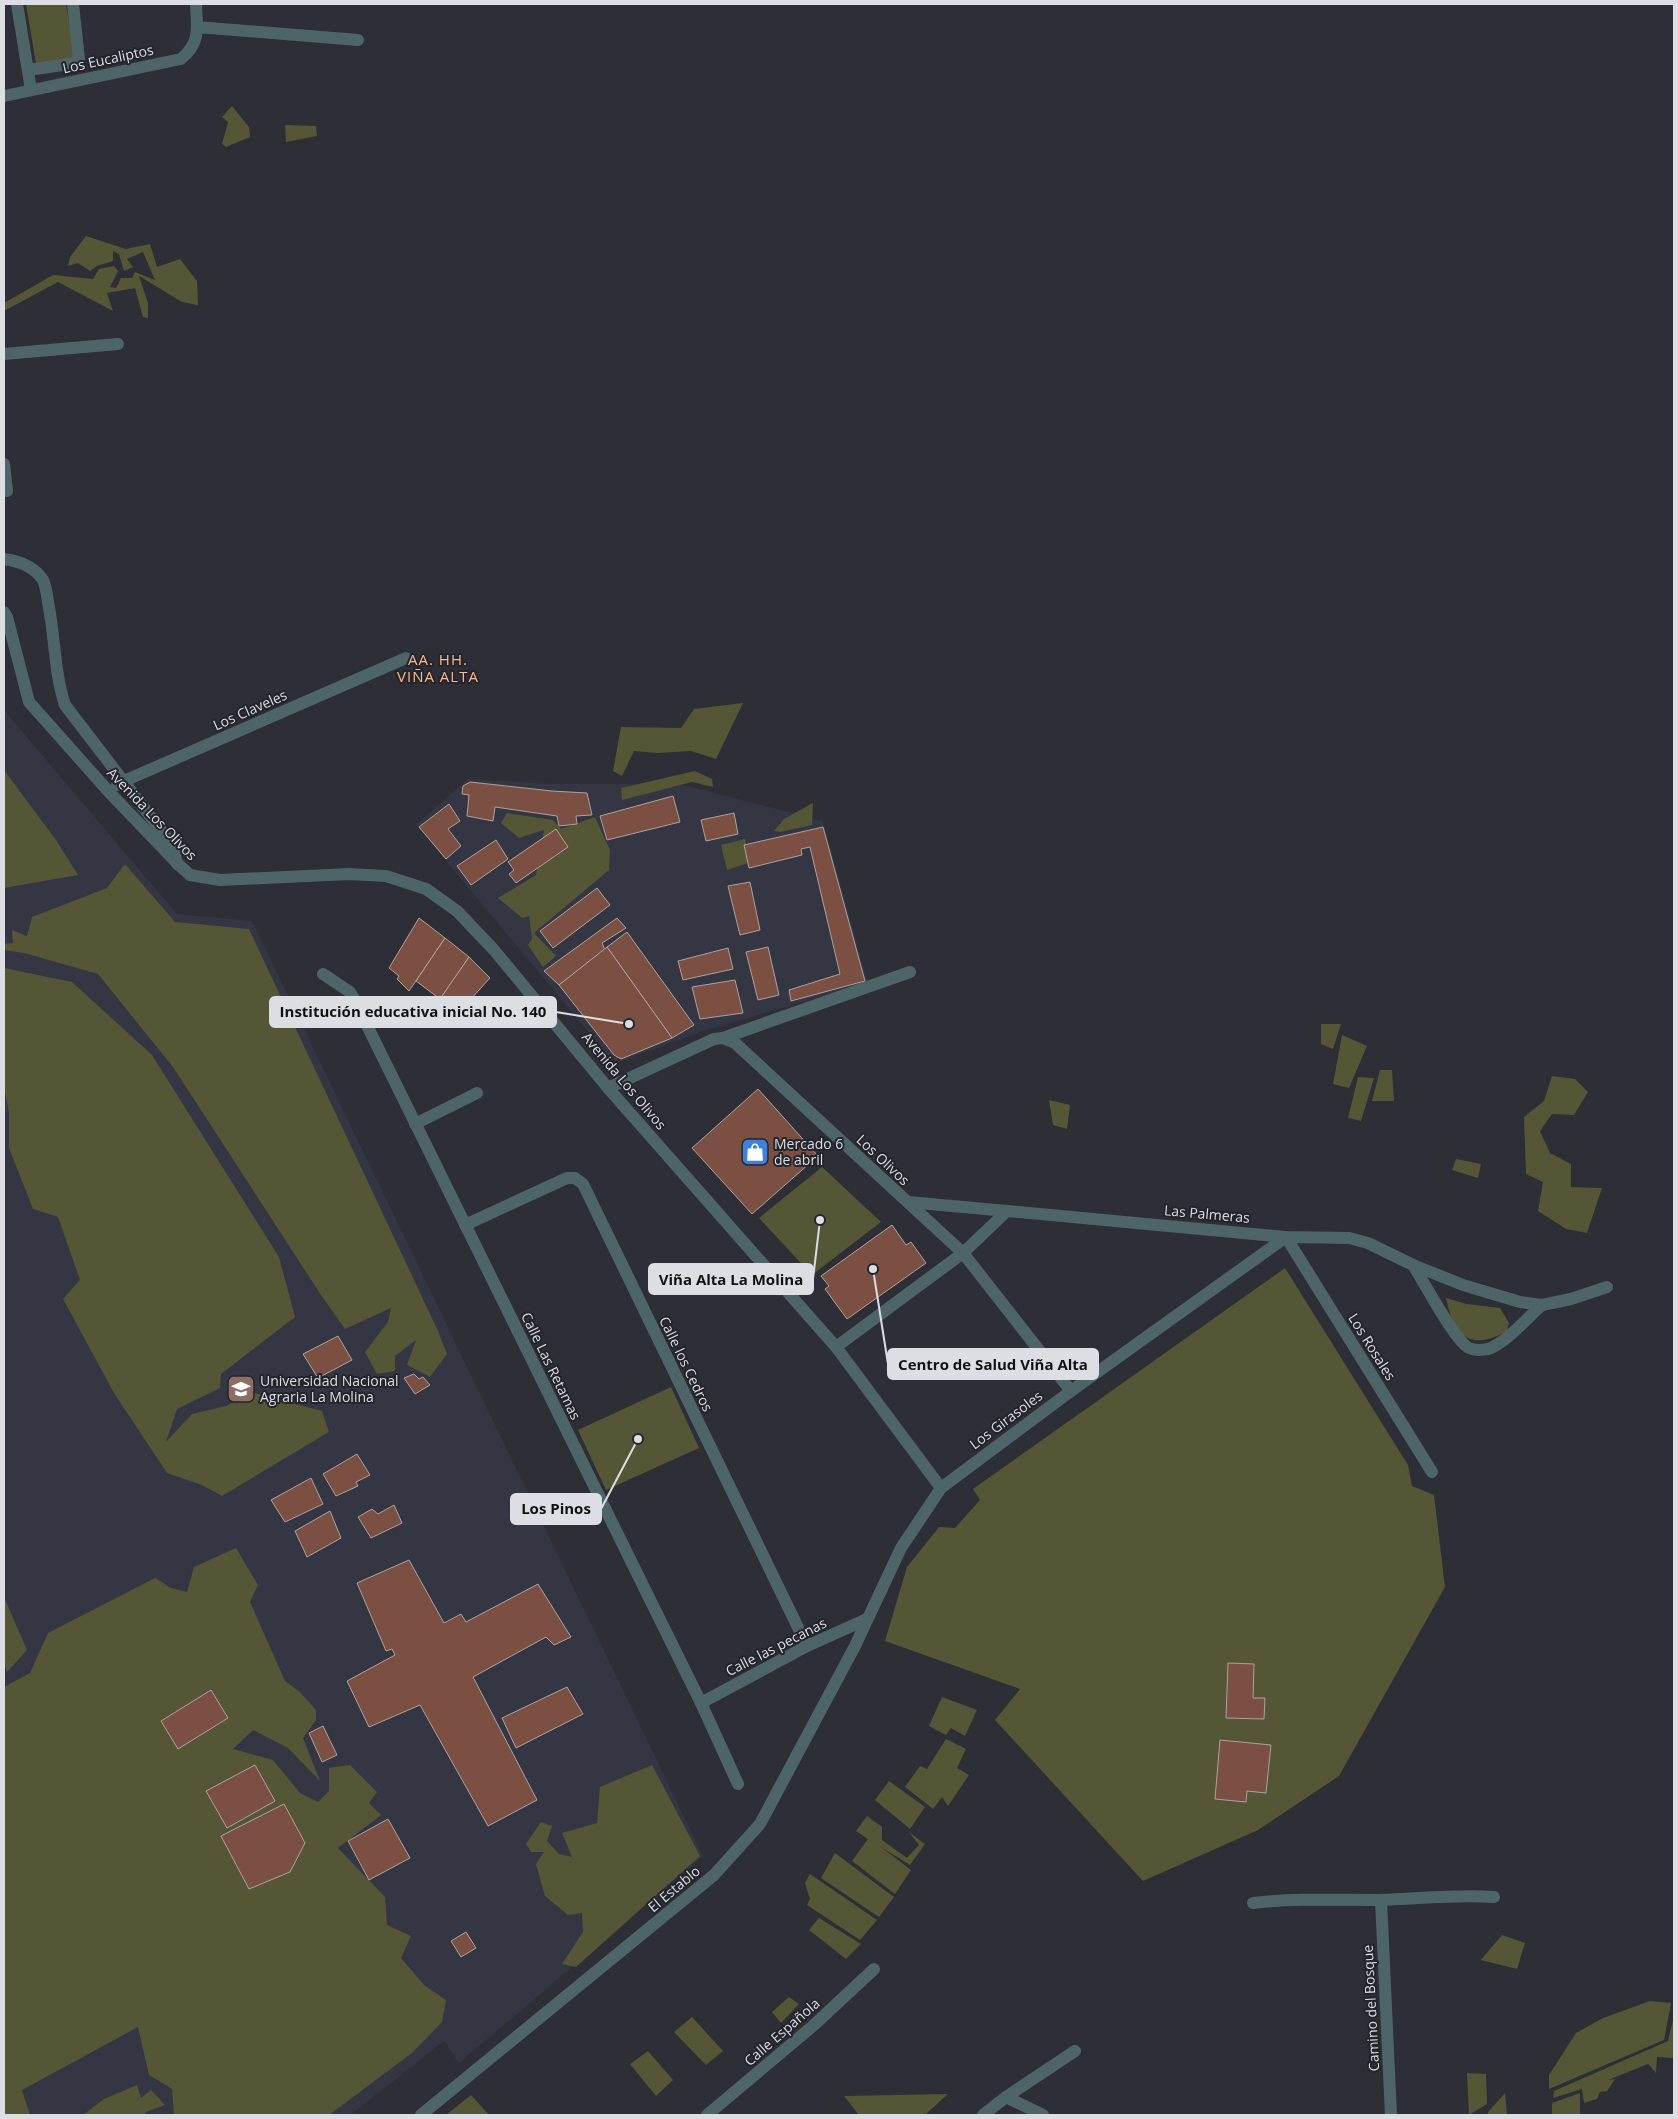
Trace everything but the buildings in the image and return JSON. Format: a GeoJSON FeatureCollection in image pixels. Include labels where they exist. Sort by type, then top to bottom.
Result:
{"type":"FeatureCollection","features":[{"type":"Feature","properties":{"kind":"street"},"geometry":{"type":"LineString","coordinates":[[17,4],[32,90]]}},
{"type":"Feature","properties":{"kind":"street"},"geometry":{"type":"LineString","coordinates":[[28,70],[76,63],[79,60],[73,4]]}},
{"type":"Feature","properties":{"kind":"street","name":"Los Eucaliptos"},"geometry":{"type":"LineString","coordinates":[[4,96],[181,59],[191,51],[195,43],[197,27],[196,4]]}},
{"type":"Feature","properties":{"kind":"street"},"geometry":{"type":"LineString","coordinates":[[197,27],[358,40]]}},
{"type":"Feature","properties":{"kind":"street"},"geometry":{"type":"LineString","coordinates":[[4,354],[118,344]]}},
{"type":"Feature","properties":{"kind":"street"},"geometry":{"type":"LineString","coordinates":[[4,464],[8,491]]}},
{"type":"Feature","properties":{"kind":"street"},"geometry":{"type":"LineString","coordinates":[[4,559],[16,560],[35,570],[44,582],[60,688],[65,705],[173,846],[178,864]]}},
{"type":"Feature","properties":{"kind":"street","name":"Avenida Los Olivos"},"geometry":{"type":"LineString","coordinates":[[4,612],[7,617],[29,702],[109,792],[190,875],[220,880],[349,874],[386,876],[426,889],[457,911],[494,950],[608,1088],[836,1347],[941,1488]]}},
{"type":"Feature","properties":{"kind":"street","name":"Los Claveles"},"geometry":{"type":"LineString","coordinates":[[109,792],[124,781],[406,658]]}},
{"type":"Feature","properties":{"kind":"street"},"geometry":{"type":"LineString","coordinates":[[608,1088],[714,1039],[723,1038],[910,972]]}},
{"type":"Feature","properties":{"kind":"street","name":"Calle Las Retamas"},"geometry":{"type":"LineString","coordinates":[[323,974],[350,992],[701,1703],[738,1784]]}},
{"type":"Feature","properties":{"kind":"street","name":"Los Olivos"},"geometry":{"type":"LineString","coordinates":[[723,1038],[735,1043],[963,1253],[1071,1390]]}},
{"type":"Feature","properties":{"kind":"street"},"geometry":{"type":"LineString","coordinates":[[416,1124],[477,1093]]}},
{"type":"Feature","properties":{"kind":"street","name":"Calle los Cedros"},"geometry":{"type":"LineString","coordinates":[[465,1225],[567,1178],[575,1178],[583,1184],[807,1646]]}},
{"type":"Feature","properties":{"kind":"street","name":"Las Palmeras"},"geometry":{"type":"LineString","coordinates":[[908,1202],[1286,1237],[1349,1238],[1360,1240],[1414,1265],[1486,1293],[1520,1302],[1542,1305],[1571,1299],[1607,1287]]}},
{"type":"Feature","properties":{"kind":"street"},"geometry":{"type":"LineString","coordinates":[[836,1347],[963,1253],[1006,1212]]}},
{"type":"Feature","properties":{"kind":"street","name":"Los Girasoles"},"geometry":{"type":"LineString","coordinates":[[867,1619],[901,1548],[941,1488],[1071,1390],[1286,1237]]}},
{"type":"Feature","properties":{"kind":"street","name":"Los Rosales"},"geometry":{"type":"LineString","coordinates":[[1286,1237],[1432,1472]]}},
{"type":"Feature","properties":{"kind":"street"},"geometry":{"type":"LineString","coordinates":[[1414,1265],[1456,1336],[1470,1348],[1478,1350],[1489,1348],[1504,1339],[1542,1305]]}},
{"type":"Feature","properties":{"kind":"street","name":"Calle las pecanas"},"geometry":{"type":"LineString","coordinates":[[701,1703],[807,1646],[867,1619]]}},
{"type":"Feature","properties":{"kind":"street","name":"El Establo"},"geometry":{"type":"LineString","coordinates":[[421,2115],[714,1875],[760,1824],[855,1646],[867,1619]]}},
{"type":"Feature","properties":{"kind":"street"},"geometry":{"type":"LineString","coordinates":[[1253,1903],[1283,1900],[1381,1900],[1463,1895],[1494,1897]]}},
{"type":"Feature","properties":{"kind":"street","name":"Camino del Bosque"},"geometry":{"type":"LineString","coordinates":[[1381,1900],[1391,2115]]}},
{"type":"Feature","properties":{"kind":"street","name":"Calle Española"},"geometry":{"type":"LineString","coordinates":[[707,2115],[814,2025],[874,1968]]}},
{"type":"Feature","properties":{"kind":"street"},"geometry":{"type":"LineString","coordinates":[[984,2115],[1006,2097],[1075,2051]]}},
{"type":"Feature","properties":{"kind":"street"},"geometry":{"type":"LineString","coordinates":[[1006,2097],[1043,2115]]}},
{"type":"Feature","properties":{"kind":"shaded area","name":"Universidad Nacional Agraria La Molina"},"geometry":{"type":"Polygon","coordinates":[[[4,710],[177,914],[252,921],[703,1856],[459,2063],[444,2041],[350,2115],[4,2115],[4,710]]]}},
{"type":"Feature","properties":{"kind":"shaded area"},"geometry":{"type":"Polygon","coordinates":[[[468,779],[554,784],[679,784],[823,821],[868,983],[703,1031],[619,1062],[611,1059],[416,825],[468,779]]]}},
{"type":"Feature","properties":{"kind":"green space"},"geometry":{"type":"Polygon","coordinates":[[[26,4],[66,4],[75,58],[36,64],[26,4]]]}},
{"type":"Feature","properties":{"kind":"green space"},"geometry":{"type":"Polygon","coordinates":[[[232,106],[249,127],[250,137],[226,147],[222,144],[228,122],[222,117],[232,106]]]}},
{"type":"Feature","properties":{"kind":"green space"},"geometry":{"type":"Polygon","coordinates":[[[285,125],[316,126],[317,136],[286,142],[285,125]]]}},
{"type":"Feature","properties":{"kind":"green space"},"geometry":{"type":"Polygon","coordinates":[[[86,236],[126,249],[150,244],[157,267],[180,259],[197,281],[198,305],[182,302],[139,276],[148,303],[148,318],[143,317],[135,288],[107,293],[113,311],[58,282],[4,311],[4,303],[53,275],[93,279],[99,269],[114,266],[118,271],[110,287],[116,288],[121,278],[132,278],[135,272],[155,280],[143,252],[127,259],[133,267],[124,271],[119,254],[113,251],[113,261],[97,266],[90,271],[78,263],[68,266],[70,257],[86,236]]]}},
{"type":"Feature","properties":{"kind":"green space"},"geometry":{"type":"Polygon","coordinates":[[[743,703],[716,759],[691,751],[657,753],[634,751],[622,776],[613,771],[621,727],[681,728],[694,709],[743,703]]]}},
{"type":"Feature","properties":{"kind":"green space"},"geometry":{"type":"Polygon","coordinates":[[[4,770],[56,840],[78,875],[4,888],[4,770]]]}},
{"type":"Feature","properties":{"kind":"green space"},"geometry":{"type":"Polygon","coordinates":[[[695,771],[712,779],[713,787],[692,782],[622,800],[621,788],[695,771]]]}},
{"type":"Feature","properties":{"kind":"green space"},"geometry":{"type":"Polygon","coordinates":[[[813,803],[812,825],[780,832],[774,831],[784,819],[813,803]]]}},
{"type":"Feature","properties":{"kind":"green space"},"geometry":{"type":"Polygon","coordinates":[[[507,813],[553,820],[561,829],[595,817],[610,850],[609,870],[534,933],[556,956],[543,967],[528,945],[532,939],[529,916],[522,918],[498,898],[536,875],[544,830],[519,838],[501,823],[507,813]]]}},
{"type":"Feature","properties":{"kind":"green space"},"geometry":{"type":"Polygon","coordinates":[[[745,839],[751,862],[727,870],[721,845],[745,839]]]}},
{"type":"Feature","properties":{"kind":"green space"},"geometry":{"type":"Polygon","coordinates":[[[125,864],[175,922],[249,929],[438,1331],[447,1354],[430,1377],[407,1365],[416,1340],[395,1356],[395,1371],[377,1374],[365,1352],[388,1322],[391,1308],[345,1329],[173,1067],[98,974],[24,953],[4,950],[4,944],[13,943],[12,930],[27,936],[32,917],[107,888],[125,864]]]}},
{"type":"Feature","properties":{"kind":"green space"},"geometry":{"type":"Polygon","coordinates":[[[4,968],[72,982],[152,1055],[279,1257],[295,1317],[221,1374],[220,1388],[177,1409],[166,1442],[192,1414],[226,1406],[251,1392],[322,1411],[329,1432],[222,1496],[202,1485],[167,1473],[114,1393],[63,1299],[80,1280],[58,1217],[33,1209],[9,1148],[9,1112],[4,1088],[4,968]]]}},
{"type":"Feature","properties":{"kind":"green space"},"geometry":{"type":"Polygon","coordinates":[[[1321,1024],[1341,1024],[1333,1049],[1321,1044],[1321,1024]]]}},
{"type":"Feature","properties":{"kind":"green space"},"geometry":{"type":"Polygon","coordinates":[[[1342,1035],[1367,1046],[1349,1088],[1333,1084],[1342,1035]]]}},
{"type":"Feature","properties":{"kind":"green space"},"geometry":{"type":"Polygon","coordinates":[[[1380,1070],[1392,1070],[1394,1101],[1372,1101],[1380,1070]]]}},
{"type":"Feature","properties":{"kind":"green space"},"geometry":{"type":"Polygon","coordinates":[[[1552,1076],[1575,1079],[1588,1092],[1574,1115],[1552,1114],[1540,1131],[1550,1153],[1571,1164],[1571,1187],[1602,1188],[1587,1233],[1566,1229],[1538,1211],[1543,1182],[1526,1174],[1524,1117],[1544,1101],[1552,1076]]]}},
{"type":"Feature","properties":{"kind":"green space"},"geometry":{"type":"Polygon","coordinates":[[[1358,1077],[1374,1078],[1361,1121],[1348,1118],[1358,1077]]]}},
{"type":"Feature","properties":{"kind":"green space"},"geometry":{"type":"Polygon","coordinates":[[[1049,1100],[1070,1105],[1067,1129],[1053,1125],[1049,1100]]]}},
{"type":"Feature","properties":{"kind":"green space"},"geometry":{"type":"Polygon","coordinates":[[[1456,1159],[1481,1164],[1478,1178],[1452,1170],[1456,1159]]]}},
{"type":"Feature","properties":{"kind":"green space"},"geometry":{"type":"Polygon","coordinates":[[[822,1167],[881,1222],[812,1275],[759,1218],[822,1167]]]}},
{"type":"Feature","properties":{"kind":"green space"},"geometry":{"type":"Polygon","coordinates":[[[1285,1268],[1408,1465],[1412,1486],[1434,1495],[1445,1587],[1339,1776],[1258,1830],[1143,1881],[995,1720],[1020,1689],[885,1641],[907,1567],[939,1527],[955,1528],[980,1500],[973,1489],[1285,1268]]]}},
{"type":"Feature","properties":{"kind":"green space"},"geometry":{"type":"Polygon","coordinates":[[[1446,1298],[1467,1304],[1500,1308],[1509,1323],[1507,1331],[1483,1340],[1474,1340],[1466,1337],[1459,1331],[1454,1322],[1446,1298]]]}},
{"type":"Feature","properties":{"kind":"green space"},"geometry":{"type":"Polygon","coordinates":[[[671,1387],[699,1448],[606,1490],[578,1430],[671,1387]]]}},
{"type":"Feature","properties":{"kind":"green space"},"geometry":{"type":"Polygon","coordinates":[[[236,1548],[258,1585],[250,1602],[285,1681],[300,1692],[316,1710],[316,1720],[303,1738],[320,1781],[288,1748],[253,1730],[233,1749],[273,1760],[300,1793],[318,1802],[329,1791],[329,1768],[350,1765],[377,1792],[369,1803],[381,1815],[338,1848],[385,1897],[387,1925],[411,1936],[401,1958],[424,1985],[446,2000],[442,2022],[412,2053],[329,2115],[174,2115],[172,2089],[149,2075],[138,2027],[22,2090],[30,2115],[4,2115],[4,1687],[30,1673],[48,1633],[155,1578],[171,1588],[187,1592],[194,1567],[236,1548]]]}},
{"type":"Feature","properties":{"kind":"green space"},"geometry":{"type":"Polygon","coordinates":[[[4,1597],[27,1650],[7,1672],[4,1664],[4,1597]]]}},
{"type":"Feature","properties":{"kind":"green space"},"geometry":{"type":"Polygon","coordinates":[[[942,1697],[977,1710],[965,1736],[951,1728],[946,1735],[929,1726],[942,1697]]]}},
{"type":"Feature","properties":{"kind":"green space"},"geometry":{"type":"Polygon","coordinates":[[[946,1739],[966,1749],[957,1768],[969,1775],[948,1806],[942,1797],[933,1809],[905,1787],[920,1766],[927,1769],[946,1739]]]}},
{"type":"Feature","properties":{"kind":"green space"},"geometry":{"type":"Polygon","coordinates":[[[652,1765],[700,1856],[576,1967],[562,1964],[583,1932],[582,1913],[568,1915],[545,1896],[536,1864],[544,1852],[531,1852],[526,1844],[541,1822],[552,1826],[547,1841],[559,1854],[572,1857],[562,1833],[597,1823],[600,1787],[652,1765]]]}},
{"type":"Feature","properties":{"kind":"green space"},"geometry":{"type":"Polygon","coordinates":[[[889,1781],[925,1807],[910,1829],[875,1800],[889,1781]]]}},
{"type":"Feature","properties":{"kind":"green space"},"geometry":{"type":"Polygon","coordinates":[[[867,1816],[882,1827],[882,1840],[907,1858],[919,1845],[909,1832],[925,1844],[910,1865],[881,1847],[911,1870],[895,1894],[852,1861],[868,1839],[856,1831],[867,1816]]]}},
{"type":"Feature","properties":{"kind":"green space"},"geometry":{"type":"Polygon","coordinates":[[[835,1853],[894,1897],[879,1917],[821,1878],[835,1853]]]}},
{"type":"Feature","properties":{"kind":"green space"},"geometry":{"type":"Polygon","coordinates":[[[810,1874],[877,1920],[860,1940],[807,1905],[810,1899],[805,1883],[810,1874]]]}},
{"type":"Feature","properties":{"kind":"green space"},"geometry":{"type":"Polygon","coordinates":[[[819,1918],[861,1944],[846,1959],[809,1930],[819,1918]]]}},
{"type":"Feature","properties":{"kind":"green space"},"geometry":{"type":"Polygon","coordinates":[[[1502,1935],[1525,1943],[1517,1969],[1481,1960],[1502,1935]]]}},
{"type":"Feature","properties":{"kind":"green space"},"geometry":{"type":"Polygon","coordinates":[[[789,1997],[799,2004],[781,2023],[772,2012],[789,1997]]]}},
{"type":"Feature","properties":{"kind":"green space"},"geometry":{"type":"Polygon","coordinates":[[[1650,2001],[1671,2003],[1664,2040],[1549,2089],[1549,2075],[1576,2033],[1603,2018],[1650,2001]]]}},
{"type":"Feature","properties":{"kind":"green space"},"geometry":{"type":"Polygon","coordinates":[[[1674,2016],[1674,2058],[1657,2057],[1656,2073],[1648,2064],[1608,2080],[1615,2079],[1607,2091],[1600,2092],[1597,2099],[1584,2103],[1582,2089],[1553,2098],[1554,2091],[1668,2041],[1674,2016]]]}},
{"type":"Feature","properties":{"kind":"green space"},"geometry":{"type":"Polygon","coordinates":[[[692,2017],[723,2051],[706,2065],[674,2032],[692,2017]]]}},
{"type":"Feature","properties":{"kind":"green space"},"geometry":{"type":"Polygon","coordinates":[[[648,2051],[673,2080],[656,2096],[630,2064],[648,2051]]]}},
{"type":"Feature","properties":{"kind":"green space"},"geometry":{"type":"Polygon","coordinates":[[[1467,2073],[1486,2074],[1487,2104],[1469,2115],[1467,2073]]]}},
{"type":"Feature","properties":{"kind":"green space"},"geometry":{"type":"Polygon","coordinates":[[[137,2085],[141,2098],[151,2090],[165,2105],[146,2112],[144,2115],[83,2115],[104,2099],[137,2085]]]}},
{"type":"Feature","properties":{"kind":"green space"},"geometry":{"type":"Polygon","coordinates":[[[1505,2093],[1507,2115],[1488,2115],[1488,2112],[1505,2093]]]}},
{"type":"Feature","properties":{"kind":"green space"},"geometry":{"type":"Polygon","coordinates":[[[1580,2093],[1580,2115],[1552,2115],[1552,2103],[1580,2093]]]}},
{"type":"Feature","properties":{"kind":"green space"},"geometry":{"type":"Polygon","coordinates":[[[948,2094],[925,2115],[859,2115],[844,2096],[948,2094]]]}},
{"type":"Feature","properties":{"kind":"green space"},"geometry":{"type":"Polygon","coordinates":[[[471,2095],[489,2115],[446,2115],[471,2095]]]}},
{"type":"Feature","properties":{"kind":"place","name":"Institución educativa inicial No. 140"},"geometry":{"type":"Point","coordinates":[629,1024]}},
{"type":"Feature","properties":{"kind":"place","name":"Mercado 6 de abril"},"geometry":{"type":"Point","coordinates":[755,1152]}},
{"type":"Feature","properties":{"kind":"place","name":"Viña Alta La Molina"},"geometry":{"type":"Point","coordinates":[820,1220]}},
{"type":"Feature","properties":{"kind":"place","name":"Centro de Salud Viña Alta"},"geometry":{"type":"Point","coordinates":[873,1269]}},
{"type":"Feature","properties":{"kind":"place","name":"Universidad Nacional Agraria La Molina"},"geometry":{"type":"Point","coordinates":[241,1389]}},
{"type":"Feature","properties":{"kind":"place","name":"Los Pinos"},"geometry":{"type":"Point","coordinates":[638,1439]}},
{"type":"Feature","properties":{"kind":"district","name":"AA. HH. VIÑA ALTA"},"geometry":{"type":"Point","coordinates":[438,668]}}]}
